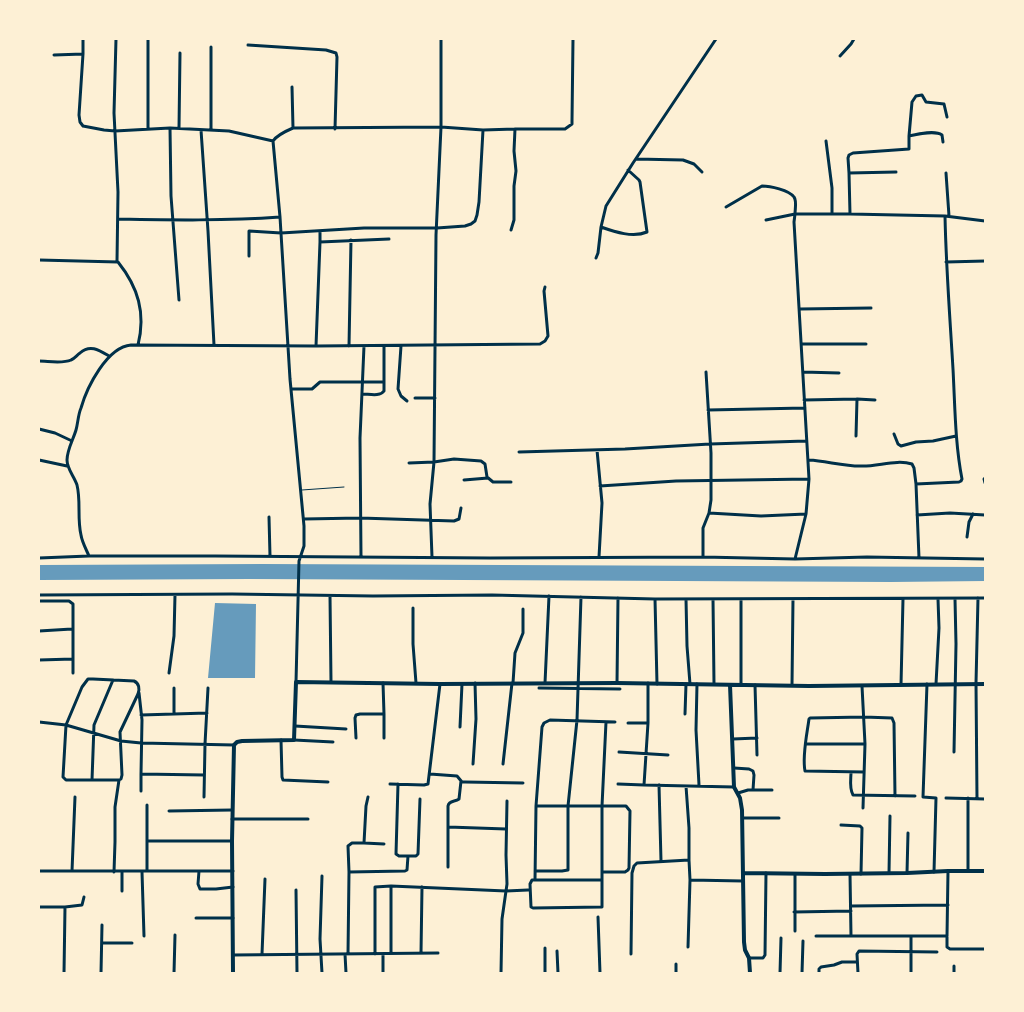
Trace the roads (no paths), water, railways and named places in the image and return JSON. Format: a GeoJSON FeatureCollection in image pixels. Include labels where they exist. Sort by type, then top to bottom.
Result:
{"type":"FeatureCollection","features":[{"type":"Feature","properties":{"kind":"street"},"geometry":{"type":"LineString","coordinates":[[83,39],[79,114],[80,122],[85,127],[116,131],[170,128],[229,131],[273,141]]}},
{"type":"Feature","properties":{"kind":"street"},"geometry":{"type":"LineString","coordinates":[[116,39],[114,113],[118,219],[117,261],[132,285],[139,302],[142,324],[138,345]]}},
{"type":"Feature","properties":{"kind":"street"},"geometry":{"type":"LineString","coordinates":[[148,39],[148,129]]}},
{"type":"Feature","properties":{"kind":"street"},"geometry":{"type":"LineString","coordinates":[[432,557],[430,504],[434,462],[441,39]]}},
{"type":"Feature","properties":{"kind":"street"},"geometry":{"type":"LineString","coordinates":[[273,141],[279,135],[293,128],[563,129],[572,124],[573,39]]}},
{"type":"Feature","properties":{"kind":"street"},"geometry":{"type":"LineString","coordinates":[[596,258],[606,206],[716,39]]}},
{"type":"Feature","properties":{"kind":"street"},"geometry":{"type":"LineString","coordinates":[[840,56],[854,39]]}},
{"type":"Feature","properties":{"kind":"street"},"geometry":{"type":"LineString","coordinates":[[248,45],[326,50],[336,53],[335,129]]}},
{"type":"Feature","properties":{"kind":"street"},"geometry":{"type":"LineString","coordinates":[[211,130],[212,47]]}},
{"type":"Feature","properties":{"kind":"street"},"geometry":{"type":"LineString","coordinates":[[179,128],[180,53]]}},
{"type":"Feature","properties":{"kind":"street"},"geometry":{"type":"LineString","coordinates":[[54,55],[83,54]]}},
{"type":"Feature","properties":{"kind":"street"},"geometry":{"type":"LineString","coordinates":[[292,87],[293,128]]}},
{"type":"Feature","properties":{"kind":"street"},"geometry":{"type":"LineString","coordinates":[[850,214],[848,158],[851,154],[909,149],[912,102],[916,96],[922,95],[926,102],[944,104],[947,117]]}},
{"type":"Feature","properties":{"kind":"street"},"geometry":{"type":"LineString","coordinates":[[170,128],[172,220],[179,300]]}},
{"type":"Feature","properties":{"kind":"street"},"geometry":{"type":"LineString","coordinates":[[511,230],[514,220],[516,171],[514,152],[515,129]]}},
{"type":"Feature","properties":{"kind":"street"},"geometry":{"type":"LineString","coordinates":[[201,130],[208,219],[214,345]]}},
{"type":"Feature","properties":{"kind":"street"},"geometry":{"type":"LineString","coordinates":[[249,256],[249,231],[282,232],[364,228],[437,228],[471,224],[475,221],[479,202],[483,130]]}},
{"type":"Feature","properties":{"kind":"street"},"geometry":{"type":"LineString","coordinates":[[909,136],[938,132],[942,135],[943,142]]}},
{"type":"Feature","properties":{"kind":"street"},"geometry":{"type":"LineString","coordinates":[[273,141],[282,232],[292,389],[304,519],[304,546],[300,559],[298,594],[294,740]]}},
{"type":"Feature","properties":{"kind":"street"},"geometry":{"type":"LineString","coordinates":[[826,141],[832,188],[832,213]]}},
{"type":"Feature","properties":{"kind":"street"},"geometry":{"type":"LineString","coordinates":[[636,159],[682,160],[694,164],[702,172]]}},
{"type":"Feature","properties":{"kind":"street"},"geometry":{"type":"LineString","coordinates":[[601,227],[624,233],[642,234],[647,232],[640,182],[628,170]]}},
{"type":"Feature","properties":{"kind":"street"},"geometry":{"type":"LineString","coordinates":[[849,173],[896,172]]}},
{"type":"Feature","properties":{"kind":"street"},"geometry":{"type":"LineString","coordinates":[[916,484],[961,481],[962,479],[956,436],[946,262],[946,173]]}},
{"type":"Feature","properties":{"kind":"street"},"geometry":{"type":"LineString","coordinates":[[726,207],[762,186],[781,190],[794,197],[796,202],[794,222],[809,479],[806,514],[795,559]]}},
{"type":"Feature","properties":{"kind":"street"},"geometry":{"type":"LineString","coordinates":[[766,220],[795,214],[832,213],[947,216],[985,221]]}},
{"type":"Feature","properties":{"kind":"street"},"geometry":{"type":"LineString","coordinates":[[118,219],[172,220],[280,217]]}},
{"type":"Feature","properties":{"kind":"street"},"geometry":{"type":"LineString","coordinates":[[316,346],[320,231]]}},
{"type":"Feature","properties":{"kind":"street"},"geometry":{"type":"LineString","coordinates":[[320,242],[389,239]]}},
{"type":"Feature","properties":{"kind":"street"},"geometry":{"type":"LineString","coordinates":[[349,346],[350,240]]}},
{"type":"Feature","properties":{"kind":"street"},"geometry":{"type":"LineString","coordinates":[[39,260],[117,261]]}},
{"type":"Feature","properties":{"kind":"street"},"geometry":{"type":"LineString","coordinates":[[946,262],[985,261]]}},
{"type":"Feature","properties":{"kind":"street"},"geometry":{"type":"LineString","coordinates":[[89,556],[80,534],[78,490],[67,466],[68,449],[83,401],[97,374],[108,356],[124,346],[540,344],[544,343],[548,336],[545,287]]}},
{"type":"Feature","properties":{"kind":"street"},"geometry":{"type":"LineString","coordinates":[[800,309],[871,308]]}},
{"type":"Feature","properties":{"kind":"street"},"geometry":{"type":"LineString","coordinates":[[802,344],[866,344]]}},
{"type":"Feature","properties":{"kind":"street"},"geometry":{"type":"LineString","coordinates":[[361,557],[360,438],[364,346]]}},
{"type":"Feature","properties":{"kind":"street"},"geometry":{"type":"LineString","coordinates":[[362,394],[378,395],[384,391],[384,346]]}},
{"type":"Feature","properties":{"kind":"street"},"geometry":{"type":"LineString","coordinates":[[401,346],[398,389],[401,396],[407,401]]}},
{"type":"Feature","properties":{"kind":"street"},"geometry":{"type":"LineString","coordinates":[[39,361],[69,361],[82,350],[89,348],[94,348],[108,356]]}},
{"type":"Feature","properties":{"kind":"street"},"geometry":{"type":"LineString","coordinates":[[702,557],[702,528],[709,513],[711,480],[706,372]]}},
{"type":"Feature","properties":{"kind":"street"},"geometry":{"type":"LineString","coordinates":[[803,372],[839,373]]}},
{"type":"Feature","properties":{"kind":"street"},"geometry":{"type":"LineString","coordinates":[[292,389],[312,389],[323,382],[384,382]]}},
{"type":"Feature","properties":{"kind":"street"},"geometry":{"type":"LineString","coordinates":[[415,398],[435,398]]}},
{"type":"Feature","properties":{"kind":"street"},"geometry":{"type":"LineString","coordinates":[[856,436],[857,399]]}},
{"type":"Feature","properties":{"kind":"street"},"geometry":{"type":"LineString","coordinates":[[804,400],[875,400]]}},
{"type":"Feature","properties":{"kind":"street"},"geometry":{"type":"LineString","coordinates":[[708,410],[805,408]]}},
{"type":"Feature","properties":{"kind":"street"},"geometry":{"type":"LineString","coordinates":[[39,429],[72,441]]}},
{"type":"Feature","properties":{"kind":"street"},"geometry":{"type":"LineString","coordinates":[[894,434],[898,444],[901,446],[956,436]]}},
{"type":"Feature","properties":{"kind":"street"},"geometry":{"type":"LineString","coordinates":[[519,452],[806,441]]}},
{"type":"Feature","properties":{"kind":"street"},"geometry":{"type":"LineString","coordinates":[[597,450],[602,503],[599,557]]}},
{"type":"Feature","properties":{"kind":"street"},"geometry":{"type":"LineString","coordinates":[[39,460],[67,466]]}},
{"type":"Feature","properties":{"kind":"street"},"geometry":{"type":"LineString","coordinates":[[408,463],[454,460],[481,461],[485,464],[488,478],[493,482],[511,482]]}},
{"type":"Feature","properties":{"kind":"street"},"geometry":{"type":"LineString","coordinates":[[809,460],[862,466],[904,462],[912,464],[916,484],[919,558]]}},
{"type":"Feature","properties":{"kind":"street"},"geometry":{"type":"LineString","coordinates":[[464,480],[488,478]]}},
{"type":"Feature","properties":{"kind":"street"},"geometry":{"type":"LineString","coordinates":[[985,478],[985,483]]}},
{"type":"Feature","properties":{"kind":"street"},"geometry":{"type":"LineString","coordinates":[[600,486],[676,481],[809,479]]}},
{"type":"Feature","properties":{"kind":"street"},"geometry":{"type":"LineString","coordinates":[[304,519],[360,518],[454,521],[460,517],[461,508]]}},
{"type":"Feature","properties":{"kind":"street"},"geometry":{"type":"LineString","coordinates":[[709,513],[761,516],[806,514]]}},
{"type":"Feature","properties":{"kind":"street"},"geometry":{"type":"LineString","coordinates":[[917,515],[950,513],[985,514]]}},
{"type":"Feature","properties":{"kind":"street"},"geometry":{"type":"LineString","coordinates":[[967,537],[968,525],[973,514]]}},
{"type":"Feature","properties":{"kind":"street"},"geometry":{"type":"LineString","coordinates":[[269,517],[270,556]]}},
{"type":"Feature","properties":{"kind":"street"},"geometry":{"type":"LineString","coordinates":[[39,558],[89,556],[270,556],[300,559],[361,557],[702,557],[795,559],[867,557],[985,559]]}},
{"type":"Feature","properties":{"kind":"street"},"geometry":{"type":"LineString","coordinates":[[169,673],[174,636],[175,594]]}},
{"type":"Feature","properties":{"kind":"street"},"geometry":{"type":"LineString","coordinates":[[39,595],[298,594],[330,596],[492,594],[655,599],[985,598]]}},
{"type":"Feature","properties":{"kind":"street"},"geometry":{"type":"LineString","coordinates":[[330,596],[331,682]]}},
{"type":"Feature","properties":{"kind":"street"},"geometry":{"type":"LineString","coordinates":[[545,683],[549,596]]}},
{"type":"Feature","properties":{"kind":"street"},"geometry":{"type":"LineString","coordinates":[[535,871],[568,870],[568,806],[577,720],[581,597]]}},
{"type":"Feature","properties":{"kind":"street"},"geometry":{"type":"LineString","coordinates":[[618,598],[618,683]]}},
{"type":"Feature","properties":{"kind":"street"},"geometry":{"type":"LineString","coordinates":[[976,799],[978,598]]}},
{"type":"Feature","properties":{"kind":"street"},"geometry":{"type":"LineString","coordinates":[[655,599],[657,684]]}},
{"type":"Feature","properties":{"kind":"street"},"geometry":{"type":"LineString","coordinates":[[685,714],[689,660],[686,599]]}},
{"type":"Feature","properties":{"kind":"street"},"geometry":{"type":"LineString","coordinates":[[713,599],[714,684]]}},
{"type":"Feature","properties":{"kind":"street"},"geometry":{"type":"LineString","coordinates":[[741,599],[741,685]]}},
{"type":"Feature","properties":{"kind":"street"},"geometry":{"type":"LineString","coordinates":[[792,686],[794,599]]}},
{"type":"Feature","properties":{"kind":"street"},"geometry":{"type":"LineString","coordinates":[[902,685],[903,599]]}},
{"type":"Feature","properties":{"kind":"street"},"geometry":{"type":"LineString","coordinates":[[936,684],[939,628],[938,599]]}},
{"type":"Feature","properties":{"kind":"street"},"geometry":{"type":"LineString","coordinates":[[954,752],[955,599]]}},
{"type":"Feature","properties":{"kind":"street"},"geometry":{"type":"LineString","coordinates":[[39,601],[69,601],[74,606],[72,630],[73,673]]}},
{"type":"Feature","properties":{"kind":"street"},"geometry":{"type":"LineString","coordinates":[[413,608],[416,683]]}},
{"type":"Feature","properties":{"kind":"street"},"geometry":{"type":"LineString","coordinates":[[503,764],[515,652],[523,633],[523,609]]}},
{"type":"Feature","properties":{"kind":"street"},"geometry":{"type":"LineString","coordinates":[[39,630],[72,630]]}},
{"type":"Feature","properties":{"kind":"street"},"geometry":{"type":"LineString","coordinates":[[39,660],[73,659]]}},
{"type":"Feature","properties":{"kind":"street"},"geometry":{"type":"LineString","coordinates":[[119,780],[66,780],[63,778],[66,725],[86,681],[93,678],[136,682],[138,685],[141,714],[141,791]]}},
{"type":"Feature","properties":{"kind":"street"},"geometry":{"type":"LineString","coordinates":[[92,780],[95,720],[113,680]]}},
{"type":"Feature","properties":{"kind":"street"},"geometry":{"type":"LineString","coordinates":[[296,682],[440,684],[648,683],[792,686],[985,684]]}},
{"type":"Feature","properties":{"kind":"street"},"geometry":{"type":"LineString","coordinates":[[383,683],[384,738]]}},
{"type":"Feature","properties":{"kind":"street"},"geometry":{"type":"LineString","coordinates":[[473,764],[476,718],[475,683]]}},
{"type":"Feature","properties":{"kind":"street"},"geometry":{"type":"LineString","coordinates":[[644,785],[648,723],[648,683]]}},
{"type":"Feature","properties":{"kind":"street"},"geometry":{"type":"LineString","coordinates":[[390,784],[427,785],[430,774],[440,684]]}},
{"type":"Feature","properties":{"kind":"street"},"geometry":{"type":"LineString","coordinates":[[460,727],[462,684]]}},
{"type":"Feature","properties":{"kind":"street"},"geometry":{"type":"LineString","coordinates":[[697,684],[696,730],[699,786]]}},
{"type":"Feature","properties":{"kind":"street"},"geometry":{"type":"LineString","coordinates":[[755,684],[757,755]]}},
{"type":"Feature","properties":{"kind":"street"},"geometry":{"type":"LineString","coordinates":[[927,684],[923,797],[936,798],[934,872]]}},
{"type":"Feature","properties":{"kind":"street"},"geometry":{"type":"LineString","coordinates":[[730,685],[734,787],[741,803],[743,818],[744,942],[750,973]]}},
{"type":"Feature","properties":{"kind":"street"},"geometry":{"type":"LineString","coordinates":[[862,686],[865,744],[863,808]]}},
{"type":"Feature","properties":{"kind":"street"},"geometry":{"type":"LineString","coordinates":[[174,688],[174,714]]}},
{"type":"Feature","properties":{"kind":"street"},"geometry":{"type":"LineString","coordinates":[[204,797],[208,688]]}},
{"type":"Feature","properties":{"kind":"street"},"geometry":{"type":"LineString","coordinates":[[539,688],[620,689]]}},
{"type":"Feature","properties":{"kind":"street"},"geometry":{"type":"LineString","coordinates":[[114,872],[114,807],[119,780],[122,775],[120,732],[139,691]]}},
{"type":"Feature","properties":{"kind":"street"},"geometry":{"type":"LineString","coordinates":[[141,714],[207,713]]}},
{"type":"Feature","properties":{"kind":"street"},"geometry":{"type":"LineString","coordinates":[[356,738],[356,715],[384,714]]}},
{"type":"Feature","properties":{"kind":"street"},"geometry":{"type":"LineString","coordinates":[[864,772],[806,771],[804,768],[804,757],[810,718],[889,717],[893,719],[895,796]]}},
{"type":"Feature","properties":{"kind":"street"},"geometry":{"type":"LineString","coordinates":[[535,880],[536,806],[542,725],[550,720],[615,722]]}},
{"type":"Feature","properties":{"kind":"street"},"geometry":{"type":"LineString","coordinates":[[39,722],[66,725],[121,741],[141,743],[234,745],[242,741],[294,740],[332,742]]}},
{"type":"Feature","properties":{"kind":"street"},"geometry":{"type":"LineString","coordinates":[[602,880],[532,880],[530,882],[531,906],[533,908],[601,908],[602,906],[602,880],[602,872],[602,806],[606,722]]}},
{"type":"Feature","properties":{"kind":"street"},"geometry":{"type":"LineString","coordinates":[[628,722],[648,723]]}},
{"type":"Feature","properties":{"kind":"street"},"geometry":{"type":"LineString","coordinates":[[295,726],[346,729]]}},
{"type":"Feature","properties":{"kind":"street"},"geometry":{"type":"LineString","coordinates":[[733,739],[757,738]]}},
{"type":"Feature","properties":{"kind":"street"},"geometry":{"type":"LineString","coordinates":[[281,740],[283,780],[328,782]]}},
{"type":"Feature","properties":{"kind":"street"},"geometry":{"type":"LineString","coordinates":[[806,744],[865,744]]}},
{"type":"Feature","properties":{"kind":"street"},"geometry":{"type":"LineString","coordinates":[[234,745],[232,810],[234,973]]}},
{"type":"Feature","properties":{"kind":"street"},"geometry":{"type":"LineString","coordinates":[[619,752],[668,755]]}},
{"type":"Feature","properties":{"kind":"street"},"geometry":{"type":"LineString","coordinates":[[734,768],[753,771],[753,790]]}},
{"type":"Feature","properties":{"kind":"street"},"geometry":{"type":"LineString","coordinates":[[851,772],[851,794],[915,796]]}},
{"type":"Feature","properties":{"kind":"street"},"geometry":{"type":"LineString","coordinates":[[141,774],[204,775]]}},
{"type":"Feature","properties":{"kind":"street"},"geometry":{"type":"LineString","coordinates":[[430,774],[455,776],[465,782],[523,783]]}},
{"type":"Feature","properties":{"kind":"street"},"geometry":{"type":"LineString","coordinates":[[448,867],[448,804],[459,799],[461,780]]}},
{"type":"Feature","properties":{"kind":"street"},"geometry":{"type":"LineString","coordinates":[[398,784],[396,854],[399,856],[416,856],[418,854],[420,799]]}},
{"type":"Feature","properties":{"kind":"street"},"geometry":{"type":"LineString","coordinates":[[618,784],[734,787]]}},
{"type":"Feature","properties":{"kind":"street"},"geometry":{"type":"LineString","coordinates":[[659,785],[661,861]]}},
{"type":"Feature","properties":{"kind":"street"},"geometry":{"type":"LineString","coordinates":[[686,786],[690,880],[688,947]]}},
{"type":"Feature","properties":{"kind":"street"},"geometry":{"type":"LineString","coordinates":[[738,793],[753,790],[772,790]]}},
{"type":"Feature","properties":{"kind":"street"},"geometry":{"type":"LineString","coordinates":[[72,871],[75,797]]}},
{"type":"Feature","properties":{"kind":"street"},"geometry":{"type":"LineString","coordinates":[[364,843],[368,797]]}},
{"type":"Feature","properties":{"kind":"street"},"geometry":{"type":"LineString","coordinates":[[946,798],[985,799]]}},
{"type":"Feature","properties":{"kind":"street"},"geometry":{"type":"LineString","coordinates":[[968,798],[968,870]]}},
{"type":"Feature","properties":{"kind":"street"},"geometry":{"type":"LineString","coordinates":[[502,973],[502,919],[507,881],[507,801]]}},
{"type":"Feature","properties":{"kind":"street"},"geometry":{"type":"LineString","coordinates":[[147,806],[147,872]]}},
{"type":"Feature","properties":{"kind":"street"},"geometry":{"type":"LineString","coordinates":[[536,806],[626,806],[629,809],[630,863],[628,870],[625,872],[602,872]]}},
{"type":"Feature","properties":{"kind":"street"},"geometry":{"type":"LineString","coordinates":[[169,811],[232,810]]}},
{"type":"Feature","properties":{"kind":"street"},"geometry":{"type":"LineString","coordinates":[[889,874],[890,816]]}},
{"type":"Feature","properties":{"kind":"street"},"geometry":{"type":"LineString","coordinates":[[743,818],[779,818]]}},
{"type":"Feature","properties":{"kind":"street"},"geometry":{"type":"LineString","coordinates":[[232,819],[308,819]]}},
{"type":"Feature","properties":{"kind":"street"},"geometry":{"type":"LineString","coordinates":[[841,825],[860,826],[862,828],[861,874]]}},
{"type":"Feature","properties":{"kind":"street"},"geometry":{"type":"LineString","coordinates":[[448,827],[506,828]]}},
{"type":"Feature","properties":{"kind":"street"},"geometry":{"type":"LineString","coordinates":[[907,873],[908,833]]}},
{"type":"Feature","properties":{"kind":"street"},"geometry":{"type":"LineString","coordinates":[[147,841],[232,840]]}},
{"type":"Feature","properties":{"kind":"street"},"geometry":{"type":"LineString","coordinates":[[346,973],[348,846],[350,843],[384,844]]}},
{"type":"Feature","properties":{"kind":"street"},"geometry":{"type":"LineString","coordinates":[[349,872],[405,872],[408,868],[408,856]]}},
{"type":"Feature","properties":{"kind":"street"},"geometry":{"type":"LineString","coordinates":[[631,954],[633,868],[639,862],[689,860]]}},
{"type":"Feature","properties":{"kind":"street"},"geometry":{"type":"LineString","coordinates":[[744,873],[889,874],[968,870],[985,871]]}},
{"type":"Feature","properties":{"kind":"street"},"geometry":{"type":"LineString","coordinates":[[39,871],[232,871]]}},
{"type":"Feature","properties":{"kind":"street"},"geometry":{"type":"LineString","coordinates":[[198,871],[200,889],[233,887]]}},
{"type":"Feature","properties":{"kind":"street"},"geometry":{"type":"LineString","coordinates":[[948,871],[947,947],[950,949],[985,949]]}},
{"type":"Feature","properties":{"kind":"street"},"geometry":{"type":"LineString","coordinates":[[122,872],[122,892]]}},
{"type":"Feature","properties":{"kind":"street"},"geometry":{"type":"LineString","coordinates":[[142,872],[144,936]]}},
{"type":"Feature","properties":{"kind":"street"},"geometry":{"type":"LineString","coordinates":[[748,958],[762,958],[765,955],[766,873]]}},
{"type":"Feature","properties":{"kind":"street"},"geometry":{"type":"LineString","coordinates":[[795,874],[795,932]]}},
{"type":"Feature","properties":{"kind":"street"},"geometry":{"type":"LineString","coordinates":[[850,874],[851,936]]}},
{"type":"Feature","properties":{"kind":"street"},"geometry":{"type":"LineString","coordinates":[[322,876],[322,973]]}},
{"type":"Feature","properties":{"kind":"street"},"geometry":{"type":"LineString","coordinates":[[262,954],[265,878]]}},
{"type":"Feature","properties":{"kind":"street"},"geometry":{"type":"LineString","coordinates":[[690,880],[743,881]]}},
{"type":"Feature","properties":{"kind":"street"},"geometry":{"type":"LineString","coordinates":[[375,954],[374,888],[378,886],[528,890]]}},
{"type":"Feature","properties":{"kind":"street"},"geometry":{"type":"LineString","coordinates":[[391,886],[391,954]]}},
{"type":"Feature","properties":{"kind":"street"},"geometry":{"type":"LineString","coordinates":[[421,953],[422,887]]}},
{"type":"Feature","properties":{"kind":"street"},"geometry":{"type":"LineString","coordinates":[[296,890],[297,973]]}},
{"type":"Feature","properties":{"kind":"street"},"geometry":{"type":"LineString","coordinates":[[39,907],[82,906],[84,897]]}},
{"type":"Feature","properties":{"kind":"street"},"geometry":{"type":"LineString","coordinates":[[851,906],[948,906]]}},
{"type":"Feature","properties":{"kind":"street"},"geometry":{"type":"LineString","coordinates":[[64,973],[65,907]]}},
{"type":"Feature","properties":{"kind":"street"},"geometry":{"type":"LineString","coordinates":[[794,912],[851,911]]}},
{"type":"Feature","properties":{"kind":"street"},"geometry":{"type":"LineString","coordinates":[[598,917],[600,973]]}},
{"type":"Feature","properties":{"kind":"street"},"geometry":{"type":"LineString","coordinates":[[196,918],[233,918]]}},
{"type":"Feature","properties":{"kind":"street"},"geometry":{"type":"LineString","coordinates":[[101,973],[102,925]]}},
{"type":"Feature","properties":{"kind":"street"},"geometry":{"type":"LineString","coordinates":[[174,973],[175,935]]}},
{"type":"Feature","properties":{"kind":"street"},"geometry":{"type":"LineString","coordinates":[[816,936],[947,936]]}},
{"type":"Feature","properties":{"kind":"street"},"geometry":{"type":"LineString","coordinates":[[911,936],[911,973]]}},
{"type":"Feature","properties":{"kind":"street"},"geometry":{"type":"LineString","coordinates":[[780,973],[781,938]]}},
{"type":"Feature","properties":{"kind":"street"},"geometry":{"type":"LineString","coordinates":[[802,973],[803,941]]}},
{"type":"Feature","properties":{"kind":"street"},"geometry":{"type":"LineString","coordinates":[[102,943],[132,943]]}},
{"type":"Feature","properties":{"kind":"street"},"geometry":{"type":"LineString","coordinates":[[545,948],[545,973]]}},
{"type":"Feature","properties":{"kind":"street"},"geometry":{"type":"LineString","coordinates":[[858,973],[857,954],[859,951],[937,952]]}},
{"type":"Feature","properties":{"kind":"street"},"geometry":{"type":"LineString","coordinates":[[557,952],[558,973]]}},
{"type":"Feature","properties":{"kind":"street"},"geometry":{"type":"LineString","coordinates":[[233,955],[438,953]]}},
{"type":"Feature","properties":{"kind":"street"},"geometry":{"type":"LineString","coordinates":[[383,954],[383,973]]}},
{"type":"Feature","properties":{"kind":"street"},"geometry":{"type":"LineString","coordinates":[[819,973],[820,967],[842,962],[857,962]]}},
{"type":"Feature","properties":{"kind":"street"},"geometry":{"type":"LineString","coordinates":[[676,964],[676,973]]}},
{"type":"Feature","properties":{"kind":"street"},"geometry":{"type":"LineString","coordinates":[[954,966],[954,973]]}},
{"type":"Feature","properties":{"kind":"lane"},"geometry":{"type":"LineString","coordinates":[[301,490],[344,487]]}},
{"type":"Feature","properties":{"kind":"water"},"geometry":{"type":"Polygon","coordinates":[[[39,565],[985,567],[985,581],[39,580],[39,565]]]}},
{"type":"Feature","properties":{"kind":"water"},"geometry":{"type":"Polygon","coordinates":[[[215,603],[256,604],[255,678],[208,678],[215,603]]]}}]}
